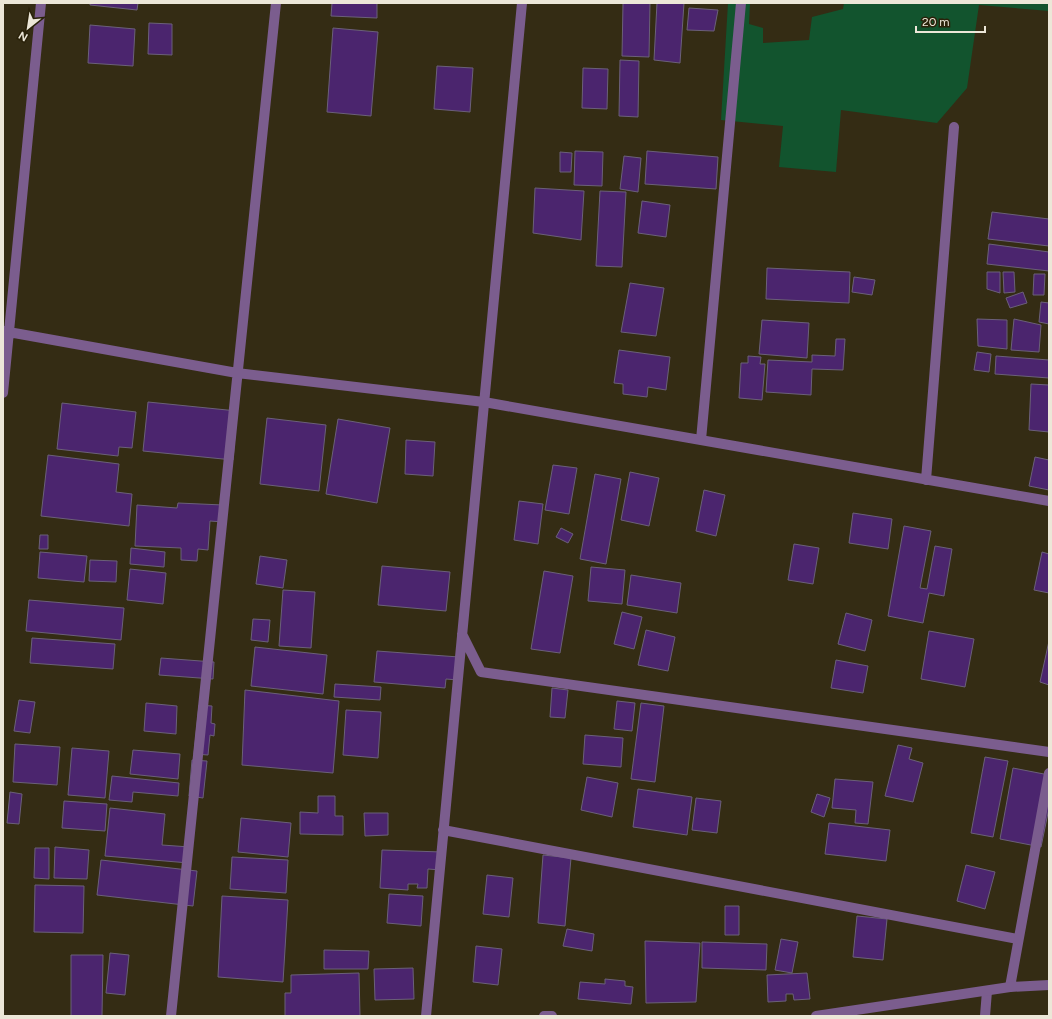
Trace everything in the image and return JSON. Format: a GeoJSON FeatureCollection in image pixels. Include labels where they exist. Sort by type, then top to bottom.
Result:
{"type":"FeatureCollection","features":[{"type":"Feature","properties":{"kind":"street"},"geometry":{"type":"LineString","coordinates":[[3,393],[6,332],[41,3]]}},
{"type":"Feature","properties":{"kind":"street"},"geometry":{"type":"LineString","coordinates":[[171,1016],[276,3]]}},
{"type":"Feature","properties":{"kind":"street"},"geometry":{"type":"LineString","coordinates":[[426,1016],[522,3]]}},
{"type":"Feature","properties":{"kind":"street"},"geometry":{"type":"LineString","coordinates":[[700,440],[741,3]]}},
{"type":"Feature","properties":{"kind":"street"},"geometry":{"type":"LineString","coordinates":[[926,480],[954,127]]}},
{"type":"Feature","properties":{"kind":"street"},"geometry":{"type":"LineString","coordinates":[[6,332],[237,373],[484,402],[1049,501]]}},
{"type":"Feature","properties":{"kind":"street"},"geometry":{"type":"LineString","coordinates":[[462,634],[481,672],[1049,752]]}},
{"type":"Feature","properties":{"kind":"street"},"geometry":{"type":"LineString","coordinates":[[1010,987],[1049,772]]}},
{"type":"Feature","properties":{"kind":"street"},"geometry":{"type":"LineString","coordinates":[[444,830],[1018,939]]}},
{"type":"Feature","properties":{"kind":"street"},"geometry":{"type":"LineString","coordinates":[[816,1016],[1010,987],[1049,985]]}},
{"type":"Feature","properties":{"kind":"street"},"geometry":{"type":"LineString","coordinates":[[985,1016],[988,991]]}},
{"type":"Feature","properties":{"kind":"street"},"geometry":{"type":"LineString","coordinates":[[544,1016],[552,1016]]}},
{"type":"Feature","properties":{"kind":"green space"},"geometry":{"type":"Polygon","coordinates":[[[728,3],[750,3],[749,24],[763,28],[763,43],[809,40],[812,17],[843,9],[844,3],[1049,3],[1049,11],[979,5],[967,88],[937,123],[841,110],[836,172],[779,167],[783,126],[721,120],[728,3]]]}},
{"type":"Feature","properties":{"kind":"building"},"geometry":{"type":"Polygon","coordinates":[[[90,3],[138,3],[137,10],[90,5],[90,3]]]}},
{"type":"Feature","properties":{"kind":"building"},"geometry":{"type":"Polygon","coordinates":[[[332,3],[377,3],[377,18],[331,16],[332,3]]]}},
{"type":"Feature","properties":{"kind":"building"},"geometry":{"type":"Polygon","coordinates":[[[623,3],[650,3],[649,57],[622,56],[623,3]]]}},
{"type":"Feature","properties":{"kind":"building"},"geometry":{"type":"Polygon","coordinates":[[[657,3],[684,3],[680,63],[654,60],[657,3]]]}},
{"type":"Feature","properties":{"kind":"building"},"geometry":{"type":"Polygon","coordinates":[[[689,8],[718,10],[714,31],[687,30],[689,8]]]}},
{"type":"Feature","properties":{"kind":"building"},"geometry":{"type":"Polygon","coordinates":[[[149,23],[172,24],[172,55],[148,54],[149,23]]]}},
{"type":"Feature","properties":{"kind":"building"},"geometry":{"type":"Polygon","coordinates":[[[90,25],[135,29],[133,66],[88,63],[90,25]]]}},
{"type":"Feature","properties":{"kind":"building"},"geometry":{"type":"Polygon","coordinates":[[[333,28],[378,32],[371,116],[327,112],[333,28]]]}},
{"type":"Feature","properties":{"kind":"building"},"geometry":{"type":"Polygon","coordinates":[[[620,60],[639,61],[638,117],[619,116],[620,60]]]}},
{"type":"Feature","properties":{"kind":"building"},"geometry":{"type":"Polygon","coordinates":[[[437,66],[473,68],[470,112],[434,109],[437,66]]]}},
{"type":"Feature","properties":{"kind":"building"},"geometry":{"type":"Polygon","coordinates":[[[583,68],[608,69],[607,109],[582,108],[583,68]]]}},
{"type":"Feature","properties":{"kind":"building"},"geometry":{"type":"Polygon","coordinates":[[[575,151],[603,152],[602,186],[574,185],[575,151]]]}},
{"type":"Feature","properties":{"kind":"building"},"geometry":{"type":"Polygon","coordinates":[[[647,151],[718,157],[716,189],[645,184],[647,151]]]}},
{"type":"Feature","properties":{"kind":"building"},"geometry":{"type":"Polygon","coordinates":[[[560,152],[572,153],[571,172],[560,172],[560,152]]]}},
{"type":"Feature","properties":{"kind":"building"},"geometry":{"type":"Polygon","coordinates":[[[624,156],[641,158],[638,192],[620,189],[624,156]]]}},
{"type":"Feature","properties":{"kind":"building"},"geometry":{"type":"Polygon","coordinates":[[[535,188],[584,191],[581,240],[533,233],[535,188]]]}},
{"type":"Feature","properties":{"kind":"building"},"geometry":{"type":"Polygon","coordinates":[[[600,191],[626,192],[622,267],[596,266],[600,191]]]}},
{"type":"Feature","properties":{"kind":"building"},"geometry":{"type":"Polygon","coordinates":[[[642,201],[670,205],[666,237],[638,233],[642,201]]]}},
{"type":"Feature","properties":{"kind":"building"},"geometry":{"type":"Polygon","coordinates":[[[992,212],[1049,219],[1049,246],[988,239],[992,212]]]}},
{"type":"Feature","properties":{"kind":"building"},"geometry":{"type":"Polygon","coordinates":[[[989,244],[1049,252],[1049,271],[987,264],[989,244]]]}},
{"type":"Feature","properties":{"kind":"building"},"geometry":{"type":"Polygon","coordinates":[[[767,268],[850,272],[849,303],[766,299],[767,268]]]}},
{"type":"Feature","properties":{"kind":"building"},"geometry":{"type":"Polygon","coordinates":[[[987,272],[1000,272],[1000,293],[987,289],[987,272]]]}},
{"type":"Feature","properties":{"kind":"building"},"geometry":{"type":"Polygon","coordinates":[[[1003,272],[1014,272],[1015,292],[1004,293],[1003,272]]]}},
{"type":"Feature","properties":{"kind":"building"},"geometry":{"type":"Polygon","coordinates":[[[1034,274],[1045,274],[1044,295],[1033,295],[1034,274]]]}},
{"type":"Feature","properties":{"kind":"building"},"geometry":{"type":"Polygon","coordinates":[[[854,277],[875,280],[872,295],[852,292],[854,277]]]}},
{"type":"Feature","properties":{"kind":"building"},"geometry":{"type":"Polygon","coordinates":[[[630,283],[664,288],[656,336],[621,332],[630,283]]]}},
{"type":"Feature","properties":{"kind":"building"},"geometry":{"type":"Polygon","coordinates":[[[1023,292],[1027,303],[1010,308],[1006,298],[1023,292]]]}},
{"type":"Feature","properties":{"kind":"building"},"geometry":{"type":"Polygon","coordinates":[[[1041,302],[1049,303],[1049,324],[1039,322],[1041,302]]]}},
{"type":"Feature","properties":{"kind":"building"},"geometry":{"type":"Polygon","coordinates":[[[977,319],[1007,320],[1007,349],[978,346],[977,319]]]}},
{"type":"Feature","properties":{"kind":"building"},"geometry":{"type":"Polygon","coordinates":[[[1014,319],[1041,325],[1039,352],[1011,350],[1014,319]]]}},
{"type":"Feature","properties":{"kind":"building"},"geometry":{"type":"Polygon","coordinates":[[[762,320],[809,323],[807,358],[759,354],[762,320]]]}},
{"type":"Feature","properties":{"kind":"building"},"geometry":{"type":"Polygon","coordinates":[[[836,339],[845,339],[843,370],[812,369],[811,395],[766,392],[768,360],[812,362],[812,355],[835,356],[836,339]]]}},
{"type":"Feature","properties":{"kind":"building"},"geometry":{"type":"Polygon","coordinates":[[[619,350],[670,357],[666,390],[648,387],[647,397],[623,394],[623,384],[614,383],[619,350]]]}},
{"type":"Feature","properties":{"kind":"building"},"geometry":{"type":"Polygon","coordinates":[[[977,352],[991,354],[989,372],[974,370],[977,352]]]}},
{"type":"Feature","properties":{"kind":"building"},"geometry":{"type":"Polygon","coordinates":[[[748,356],[761,357],[760,364],[765,364],[762,400],[739,398],[741,363],[748,363],[748,356]]]}},
{"type":"Feature","properties":{"kind":"building"},"geometry":{"type":"Polygon","coordinates":[[[996,356],[1049,360],[1049,378],[995,374],[996,356]]]}},
{"type":"Feature","properties":{"kind":"building"},"geometry":{"type":"Polygon","coordinates":[[[1031,384],[1049,385],[1049,432],[1029,430],[1031,384]]]}},
{"type":"Feature","properties":{"kind":"building"},"geometry":{"type":"Polygon","coordinates":[[[148,402],[237,411],[233,460],[143,451],[148,402]]]}},
{"type":"Feature","properties":{"kind":"building"},"geometry":{"type":"Polygon","coordinates":[[[62,403],[136,412],[132,448],[119,447],[118,456],[57,449],[62,403]]]}},
{"type":"Feature","properties":{"kind":"building"},"geometry":{"type":"Polygon","coordinates":[[[267,418],[326,425],[319,491],[260,484],[267,418]]]}},
{"type":"Feature","properties":{"kind":"building"},"geometry":{"type":"Polygon","coordinates":[[[338,419],[390,428],[377,503],[326,494],[338,419]]]}},
{"type":"Feature","properties":{"kind":"building"},"geometry":{"type":"Polygon","coordinates":[[[406,440],[435,442],[433,476],[405,474],[406,440]]]}},
{"type":"Feature","properties":{"kind":"building"},"geometry":{"type":"Polygon","coordinates":[[[48,455],[119,464],[116,492],[132,494],[129,526],[41,516],[48,455]]]}},
{"type":"Feature","properties":{"kind":"building"},"geometry":{"type":"Polygon","coordinates":[[[1035,457],[1049,460],[1049,490],[1029,486],[1035,457]]]}},
{"type":"Feature","properties":{"kind":"building"},"geometry":{"type":"Polygon","coordinates":[[[553,465],[577,468],[569,514],[545,510],[553,465]]]}},
{"type":"Feature","properties":{"kind":"building"},"geometry":{"type":"Polygon","coordinates":[[[630,472],[659,478],[649,526],[621,520],[630,472]]]}},
{"type":"Feature","properties":{"kind":"building"},"geometry":{"type":"Polygon","coordinates":[[[595,474],[621,479],[606,564],[580,559],[595,474]]]}},
{"type":"Feature","properties":{"kind":"building"},"geometry":{"type":"Polygon","coordinates":[[[704,490],[725,495],[716,536],[696,531],[704,490]]]}},
{"type":"Feature","properties":{"kind":"building"},"geometry":{"type":"Polygon","coordinates":[[[519,501],[543,504],[538,544],[514,540],[519,501]]]}},
{"type":"Feature","properties":{"kind":"building"},"geometry":{"type":"Polygon","coordinates":[[[178,503],[223,505],[223,522],[210,521],[208,550],[198,549],[197,561],[181,560],[181,548],[135,546],[137,505],[177,508],[178,503]]]}},
{"type":"Feature","properties":{"kind":"building"},"geometry":{"type":"Polygon","coordinates":[[[853,513],[892,519],[888,549],[849,543],[853,513]]]}},
{"type":"Feature","properties":{"kind":"building"},"geometry":{"type":"Polygon","coordinates":[[[904,526],[931,531],[920,588],[927,589],[935,546],[952,549],[944,596],[929,593],[923,623],[888,616],[904,526]]]}},
{"type":"Feature","properties":{"kind":"building"},"geometry":{"type":"Polygon","coordinates":[[[561,528],[573,534],[568,543],[556,537],[561,528]]]}},
{"type":"Feature","properties":{"kind":"building"},"geometry":{"type":"Polygon","coordinates":[[[40,535],[48,535],[48,549],[39,549],[40,535]]]}},
{"type":"Feature","properties":{"kind":"building"},"geometry":{"type":"Polygon","coordinates":[[[794,544],[819,548],[813,584],[788,580],[794,544]]]}},
{"type":"Feature","properties":{"kind":"building"},"geometry":{"type":"Polygon","coordinates":[[[131,548],[165,552],[164,567],[130,564],[131,548]]]}},
{"type":"Feature","properties":{"kind":"building"},"geometry":{"type":"Polygon","coordinates":[[[40,552],[87,556],[84,582],[38,578],[40,552]]]}},
{"type":"Feature","properties":{"kind":"building"},"geometry":{"type":"Polygon","coordinates":[[[1042,552],[1049,554],[1049,593],[1034,590],[1042,552]]]}},
{"type":"Feature","properties":{"kind":"building"},"geometry":{"type":"Polygon","coordinates":[[[260,556],[287,560],[283,588],[256,584],[260,556]]]}},
{"type":"Feature","properties":{"kind":"building"},"geometry":{"type":"Polygon","coordinates":[[[90,560],[117,561],[116,582],[89,581],[90,560]]]}},
{"type":"Feature","properties":{"kind":"building"},"geometry":{"type":"Polygon","coordinates":[[[382,566],[450,572],[446,611],[378,605],[382,566]]]}},
{"type":"Feature","properties":{"kind":"building"},"geometry":{"type":"Polygon","coordinates":[[[591,567],[625,570],[622,604],[588,601],[591,567]]]}},
{"type":"Feature","properties":{"kind":"building"},"geometry":{"type":"Polygon","coordinates":[[[130,569],[166,573],[163,604],[127,600],[130,569]]]}},
{"type":"Feature","properties":{"kind":"building"},"geometry":{"type":"Polygon","coordinates":[[[544,571],[573,576],[560,653],[531,649],[544,571]]]}},
{"type":"Feature","properties":{"kind":"building"},"geometry":{"type":"Polygon","coordinates":[[[631,575],[681,583],[677,613],[627,605],[631,575]]]}},
{"type":"Feature","properties":{"kind":"building"},"geometry":{"type":"Polygon","coordinates":[[[283,590],[315,592],[311,648],[279,646],[283,590]]]}},
{"type":"Feature","properties":{"kind":"building"},"geometry":{"type":"Polygon","coordinates":[[[29,600],[124,608],[121,640],[26,631],[29,600]]]}},
{"type":"Feature","properties":{"kind":"building"},"geometry":{"type":"Polygon","coordinates":[[[622,612],[642,617],[634,649],[614,644],[622,612]]]}},
{"type":"Feature","properties":{"kind":"building"},"geometry":{"type":"Polygon","coordinates":[[[846,613],[872,620],[865,651],[838,644],[846,613]]]}},
{"type":"Feature","properties":{"kind":"building"},"geometry":{"type":"Polygon","coordinates":[[[253,619],[270,620],[268,642],[251,640],[253,619]]]}},
{"type":"Feature","properties":{"kind":"building"},"geometry":{"type":"Polygon","coordinates":[[[646,630],[675,637],[668,671],[638,665],[646,630]]]}},
{"type":"Feature","properties":{"kind":"building"},"geometry":{"type":"Polygon","coordinates":[[[929,631],[974,639],[965,687],[921,679],[929,631]]]}},
{"type":"Feature","properties":{"kind":"building"},"geometry":{"type":"Polygon","coordinates":[[[32,638],[115,644],[113,669],[30,663],[32,638]]]}},
{"type":"Feature","properties":{"kind":"building"},"geometry":{"type":"Polygon","coordinates":[[[1049,641],[1049,685],[1040,682],[1049,641]]]}},
{"type":"Feature","properties":{"kind":"building"},"geometry":{"type":"Polygon","coordinates":[[[255,647],[327,655],[323,694],[251,686],[255,647]]]}},
{"type":"Feature","properties":{"kind":"building"},"geometry":{"type":"Polygon","coordinates":[[[377,651],[459,657],[458,680],[446,679],[445,688],[374,682],[377,651]]]}},
{"type":"Feature","properties":{"kind":"building"},"geometry":{"type":"Polygon","coordinates":[[[161,658],[214,662],[213,679],[159,675],[161,658]]]}},
{"type":"Feature","properties":{"kind":"building"},"geometry":{"type":"Polygon","coordinates":[[[836,660],[868,666],[863,693],[831,688],[836,660]]]}},
{"type":"Feature","properties":{"kind":"building"},"geometry":{"type":"Polygon","coordinates":[[[335,684],[381,687],[380,700],[334,697],[335,684]]]}},
{"type":"Feature","properties":{"kind":"building"},"geometry":{"type":"Polygon","coordinates":[[[552,688],[568,690],[565,718],[550,717],[552,688]]]}},
{"type":"Feature","properties":{"kind":"building"},"geometry":{"type":"Polygon","coordinates":[[[245,690],[339,701],[333,773],[242,765],[245,690]]]}},
{"type":"Feature","properties":{"kind":"building"},"geometry":{"type":"Polygon","coordinates":[[[19,700],[35,702],[30,733],[14,731],[19,700]]]}},
{"type":"Feature","properties":{"kind":"building"},"geometry":{"type":"Polygon","coordinates":[[[617,701],[635,703],[632,731],[614,729],[617,701]]]}},
{"type":"Feature","properties":{"kind":"building"},"geometry":{"type":"Polygon","coordinates":[[[146,703],[177,706],[176,734],[144,731],[146,703]]]}},
{"type":"Feature","properties":{"kind":"building"},"geometry":{"type":"Polygon","coordinates":[[[641,703],[664,706],[655,782],[631,779],[641,703]]]}},
{"type":"Feature","properties":{"kind":"building"},"geometry":{"type":"Polygon","coordinates":[[[199,705],[212,706],[211,723],[215,724],[214,736],[210,735],[208,755],[194,754],[199,705]]]}},
{"type":"Feature","properties":{"kind":"building"},"geometry":{"type":"Polygon","coordinates":[[[346,710],[381,712],[378,758],[343,755],[346,710]]]}},
{"type":"Feature","properties":{"kind":"building"},"geometry":{"type":"Polygon","coordinates":[[[585,735],[623,738],[621,767],[583,764],[585,735]]]}},
{"type":"Feature","properties":{"kind":"building"},"geometry":{"type":"Polygon","coordinates":[[[15,744],[60,747],[57,785],[13,782],[15,744]]]}},
{"type":"Feature","properties":{"kind":"building"},"geometry":{"type":"Polygon","coordinates":[[[898,745],[912,748],[909,759],[923,763],[913,802],[885,796],[898,745]]]}},
{"type":"Feature","properties":{"kind":"building"},"geometry":{"type":"Polygon","coordinates":[[[72,748],[109,751],[105,798],[68,795],[72,748]]]}},
{"type":"Feature","properties":{"kind":"building"},"geometry":{"type":"Polygon","coordinates":[[[133,750],[180,754],[178,779],[130,774],[133,750]]]}},
{"type":"Feature","properties":{"kind":"building"},"geometry":{"type":"Polygon","coordinates":[[[985,757],[1008,761],[993,837],[971,833],[985,757]]]}},
{"type":"Feature","properties":{"kind":"building"},"geometry":{"type":"Polygon","coordinates":[[[192,760],[207,761],[203,798],[189,796],[192,760]]]}},
{"type":"Feature","properties":{"kind":"building"},"geometry":{"type":"Polygon","coordinates":[[[1013,768],[1049,775],[1049,808],[1041,847],[1000,839],[1013,768]]]}},
{"type":"Feature","properties":{"kind":"building"},"geometry":{"type":"Polygon","coordinates":[[[112,776],[179,783],[178,796],[133,792],[132,802],[109,800],[112,776]]]}},
{"type":"Feature","properties":{"kind":"building"},"geometry":{"type":"Polygon","coordinates":[[[587,777],[618,783],[612,817],[581,810],[587,777]]]}},
{"type":"Feature","properties":{"kind":"building"},"geometry":{"type":"Polygon","coordinates":[[[835,779],[873,782],[868,824],[855,823],[856,810],[832,808],[835,779]]]}},
{"type":"Feature","properties":{"kind":"building"},"geometry":{"type":"Polygon","coordinates":[[[638,789],[692,797],[687,835],[633,827],[638,789]]]}},
{"type":"Feature","properties":{"kind":"building"},"geometry":{"type":"Polygon","coordinates":[[[10,792],[22,794],[19,824],[7,823],[10,792]]]}},
{"type":"Feature","properties":{"kind":"building"},"geometry":{"type":"Polygon","coordinates":[[[817,794],[830,798],[824,817],[811,812],[817,794]]]}},
{"type":"Feature","properties":{"kind":"building"},"geometry":{"type":"Polygon","coordinates":[[[318,796],[335,796],[335,816],[343,816],[343,835],[300,834],[300,812],[318,813],[318,796]]]}},
{"type":"Feature","properties":{"kind":"building"},"geometry":{"type":"Polygon","coordinates":[[[696,798],[721,801],[717,833],[692,830],[696,798]]]}},
{"type":"Feature","properties":{"kind":"building"},"geometry":{"type":"Polygon","coordinates":[[[64,801],[107,804],[105,831],[62,828],[64,801]]]}},
{"type":"Feature","properties":{"kind":"building"},"geometry":{"type":"Polygon","coordinates":[[[110,808],[165,814],[162,845],[190,847],[189,863],[105,856],[110,808]]]}},
{"type":"Feature","properties":{"kind":"building"},"geometry":{"type":"Polygon","coordinates":[[[364,813],[388,813],[388,835],[365,836],[364,813]]]}},
{"type":"Feature","properties":{"kind":"building"},"geometry":{"type":"Polygon","coordinates":[[[241,818],[291,823],[288,857],[238,852],[241,818]]]}},
{"type":"Feature","properties":{"kind":"building"},"geometry":{"type":"Polygon","coordinates":[[[829,823],[890,830],[886,861],[825,854],[829,823]]]}},
{"type":"Feature","properties":{"kind":"building"},"geometry":{"type":"Polygon","coordinates":[[[55,847],[89,850],[87,879],[54,878],[55,847]]]}},
{"type":"Feature","properties":{"kind":"building"},"geometry":{"type":"Polygon","coordinates":[[[35,848],[49,848],[49,879],[34,878],[35,848]]]}},
{"type":"Feature","properties":{"kind":"building"},"geometry":{"type":"Polygon","coordinates":[[[382,850],[442,852],[441,870],[428,869],[427,888],[417,888],[418,884],[408,884],[408,890],[380,888],[382,850]]]}},
{"type":"Feature","properties":{"kind":"building"},"geometry":{"type":"Polygon","coordinates":[[[543,855],[571,858],[565,926],[538,923],[543,855]]]}},
{"type":"Feature","properties":{"kind":"building"},"geometry":{"type":"Polygon","coordinates":[[[232,857],[288,860],[286,893],[230,889],[232,857]]]}},
{"type":"Feature","properties":{"kind":"building"},"geometry":{"type":"Polygon","coordinates":[[[101,860],[197,871],[193,906],[97,895],[101,860]]]}},
{"type":"Feature","properties":{"kind":"building"},"geometry":{"type":"Polygon","coordinates":[[[966,865],[995,872],[985,909],[957,901],[966,865]]]}},
{"type":"Feature","properties":{"kind":"building"},"geometry":{"type":"Polygon","coordinates":[[[487,875],[513,878],[509,917],[483,914],[487,875]]]}},
{"type":"Feature","properties":{"kind":"building"},"geometry":{"type":"Polygon","coordinates":[[[35,885],[84,886],[83,933],[34,932],[35,885]]]}},
{"type":"Feature","properties":{"kind":"building"},"geometry":{"type":"Polygon","coordinates":[[[389,894],[423,896],[421,926],[387,923],[389,894]]]}},
{"type":"Feature","properties":{"kind":"building"},"geometry":{"type":"Polygon","coordinates":[[[222,896],[288,900],[283,982],[218,977],[222,896]]]}},
{"type":"Feature","properties":{"kind":"building"},"geometry":{"type":"Polygon","coordinates":[[[725,906],[739,906],[739,935],[725,935],[725,906]]]}},
{"type":"Feature","properties":{"kind":"building"},"geometry":{"type":"Polygon","coordinates":[[[857,916],[887,919],[883,960],[853,957],[857,916]]]}},
{"type":"Feature","properties":{"kind":"building"},"geometry":{"type":"Polygon","coordinates":[[[567,929],[594,934],[592,951],[563,946],[567,929]]]}},
{"type":"Feature","properties":{"kind":"building"},"geometry":{"type":"Polygon","coordinates":[[[781,939],[798,942],[792,973],[775,970],[781,939]]]}},
{"type":"Feature","properties":{"kind":"building"},"geometry":{"type":"Polygon","coordinates":[[[645,941],[700,943],[696,1002],[646,1003],[645,941]]]}},
{"type":"Feature","properties":{"kind":"building"},"geometry":{"type":"Polygon","coordinates":[[[702,942],[767,944],[766,970],[702,968],[702,942]]]}},
{"type":"Feature","properties":{"kind":"building"},"geometry":{"type":"Polygon","coordinates":[[[476,946],[502,949],[498,985],[473,982],[476,946]]]}},
{"type":"Feature","properties":{"kind":"building"},"geometry":{"type":"Polygon","coordinates":[[[324,950],[369,951],[368,969],[324,969],[324,950]]]}},
{"type":"Feature","properties":{"kind":"building"},"geometry":{"type":"Polygon","coordinates":[[[110,953],[129,955],[125,995],[106,993],[110,953]]]}},
{"type":"Feature","properties":{"kind":"building"},"geometry":{"type":"Polygon","coordinates":[[[71,955],[103,955],[102,1016],[71,1016],[71,955]]]}},
{"type":"Feature","properties":{"kind":"building"},"geometry":{"type":"Polygon","coordinates":[[[413,968],[414,999],[375,1000],[374,969],[413,968]]]}},
{"type":"Feature","properties":{"kind":"building"},"geometry":{"type":"Polygon","coordinates":[[[359,973],[360,1016],[285,1016],[285,993],[291,993],[291,975],[359,973]]]}},
{"type":"Feature","properties":{"kind":"building"},"geometry":{"type":"Polygon","coordinates":[[[807,973],[810,999],[794,1000],[793,994],[786,994],[786,1001],[768,1002],[767,975],[807,973]]]}},
{"type":"Feature","properties":{"kind":"building"},"geometry":{"type":"Polygon","coordinates":[[[605,979],[625,981],[625,986],[633,987],[631,1004],[578,999],[580,982],[605,984],[605,979]]]}}]}
